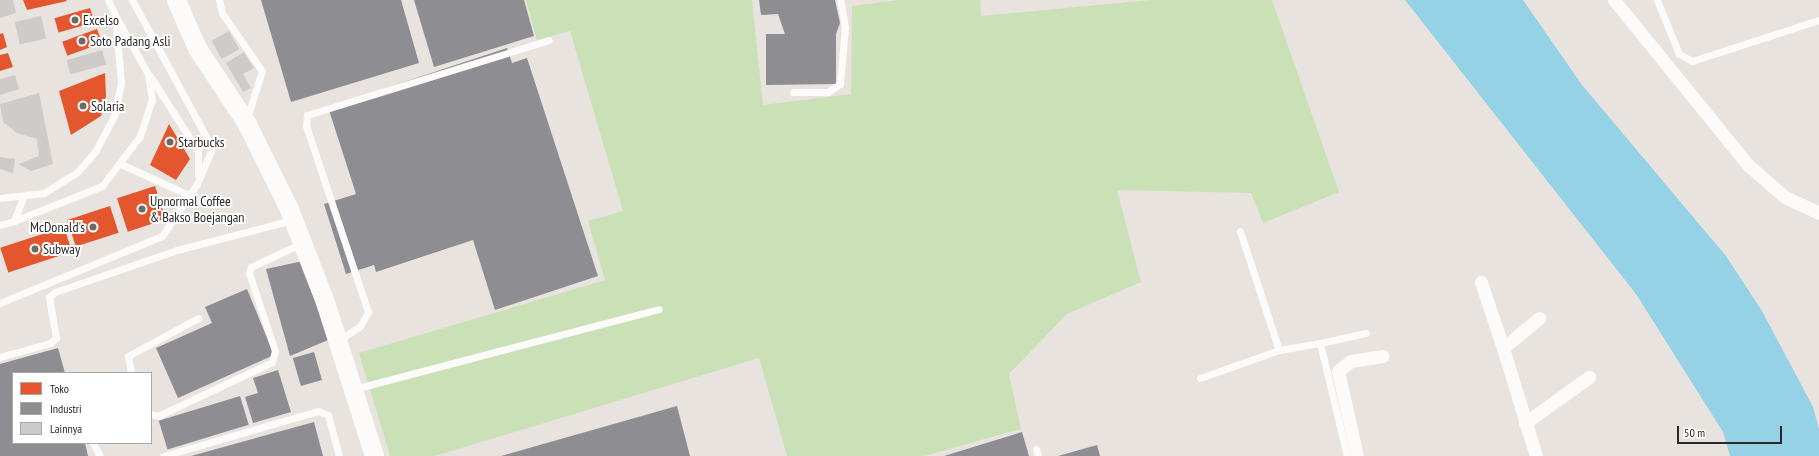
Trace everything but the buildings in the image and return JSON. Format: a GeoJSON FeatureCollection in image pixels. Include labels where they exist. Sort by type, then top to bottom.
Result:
{"type":"FeatureCollection","features":[{"type":"Feature","properties":{"kind":"street"},"geometry":{"type":"LineString","coordinates":[[176,0],[196,48],[246,122],[270,165],[302,243],[338,341],[374,456]]}},
{"type":"Feature","properties":{"kind":"street"},"geometry":{"type":"LineString","coordinates":[[1614,0],[1748,165],[1785,197],[1819,213]]}},
{"type":"Feature","properties":{"kind":"street"},"geometry":{"type":"LineString","coordinates":[[1481,282],[1536,456]]}},
{"type":"Feature","properties":{"kind":"street"},"geometry":{"type":"LineString","coordinates":[[1503,348],[1539,318]]}},
{"type":"Feature","properties":{"kind":"street"},"geometry":{"type":"LineString","coordinates":[[1357,456],[1338,371],[1351,361],[1383,356]]}},
{"type":"Feature","properties":{"kind":"street"},"geometry":{"type":"LineString","coordinates":[[1526,423],[1589,377]]}},
{"type":"Feature","properties":{"kind":"lane"},"geometry":{"type":"LineString","coordinates":[[108,0],[148,74],[198,151],[196,184]]}},
{"type":"Feature","properties":{"kind":"lane"},"geometry":{"type":"LineString","coordinates":[[0,303],[162,236],[191,196],[211,151],[210,144],[132,0]]}},
{"type":"Feature","properties":{"kind":"lane"},"geometry":{"type":"LineString","coordinates":[[218,0],[222,13],[262,71],[246,122]]}},
{"type":"Feature","properties":{"kind":"lane"},"geometry":{"type":"LineString","coordinates":[[793,92],[828,92],[840,84],[845,27],[840,0]]}},
{"type":"Feature","properties":{"kind":"lane"},"geometry":{"type":"LineString","coordinates":[[1657,0],[1679,54],[1692,61],[1819,20]]}},
{"type":"Feature","properties":{"kind":"lane"},"geometry":{"type":"LineString","coordinates":[[1,199],[23,198],[61,185],[95,152],[119,99],[115,15]]}},
{"type":"Feature","properties":{"kind":"lane"},"geometry":{"type":"LineString","coordinates":[[338,341],[360,326],[368,312],[306,126],[307,115],[548,40]]}},
{"type":"Feature","properties":{"kind":"lane"},"geometry":{"type":"LineString","coordinates":[[0,225],[14,221],[102,186],[121,164],[140,136],[152,100],[148,74]]}},
{"type":"Feature","properties":{"kind":"lane"},"geometry":{"type":"LineString","coordinates":[[121,164],[191,196]]}},
{"type":"Feature","properties":{"kind":"lane"},"geometry":{"type":"LineString","coordinates":[[14,221],[23,198]]}},
{"type":"Feature","properties":{"kind":"lane"},"geometry":{"type":"LineString","coordinates":[[0,357],[50,343],[56,338],[49,296],[55,292],[177,250],[293,220]]}},
{"type":"Feature","properties":{"kind":"lane"},"geometry":{"type":"LineString","coordinates":[[1240,231],[1279,350]]}},
{"type":"Feature","properties":{"kind":"lane"},"geometry":{"type":"LineString","coordinates":[[152,414],[158,416],[272,362],[276,351],[249,273],[251,267],[302,243]]}},
{"type":"Feature","properties":{"kind":"lane"},"geometry":{"type":"LineString","coordinates":[[354,390],[659,309]]}},
{"type":"Feature","properties":{"kind":"lane"},"geometry":{"type":"LineString","coordinates":[[131,372],[128,356],[198,318]]}},
{"type":"Feature","properties":{"kind":"lane"},"geometry":{"type":"LineString","coordinates":[[1200,378],[1279,350],[1366,333]]}},
{"type":"Feature","properties":{"kind":"lane"},"geometry":{"type":"LineString","coordinates":[[1320,343],[1347,456]]}},
{"type":"Feature","properties":{"kind":"lane"},"geometry":{"type":"LineString","coordinates":[[163,456],[318,411],[328,415],[339,456]]}},
{"type":"Feature","properties":{"kind":"lane"},"geometry":{"type":"LineString","coordinates":[[94,444],[100,456]]}},
{"type":"Feature","properties":{"kind":"green space"},"geometry":{"type":"Polygon","coordinates":[[[526,0],[752,0],[763,105],[851,94],[852,6],[898,0],[980,0],[981,16],[1150,0],[1272,0],[1339,192],[1263,223],[1251,193],[1117,190],[1141,282],[1067,314],[1009,374],[1021,429],[924,456],[787,456],[759,358],[435,456],[390,456],[359,353],[605,280],[588,221],[623,211],[570,31],[537,40],[526,0]]]}},
{"type":"Feature","properties":{"kind":"water"},"geometry":{"type":"Polygon","coordinates":[[[1405,0],[1523,0],[1582,85],[1726,256],[1762,311],[1813,407],[1819,429],[1819,456],[1730,456],[1723,432],[1636,294],[1405,0]]]}},
{"type":"Feature","properties":{"kind":"place","name":"Excelso"},"geometry":{"type":"Point","coordinates":[75,20]}},
{"type":"Feature","properties":{"kind":"place","name":"Soto Padang Asli"},"geometry":{"type":"Point","coordinates":[82,41]}},
{"type":"Feature","properties":{"kind":"place","name":"Solaria"},"geometry":{"type":"Point","coordinates":[83,106]}},
{"type":"Feature","properties":{"kind":"place","name":"Starbucks"},"geometry":{"type":"Point","coordinates":[170,142]}},
{"type":"Feature","properties":{"kind":"place","name":"Upnormal Coffee & Bakso Boejangan"},"geometry":{"type":"Point","coordinates":[142,209]}},
{"type":"Feature","properties":{"kind":"place","name":"McDonald's"},"geometry":{"type":"Point","coordinates":[93,227]}},
{"type":"Feature","properties":{"kind":"place","name":"Subway"},"geometry":{"type":"Point","coordinates":[35,249]}}]}
